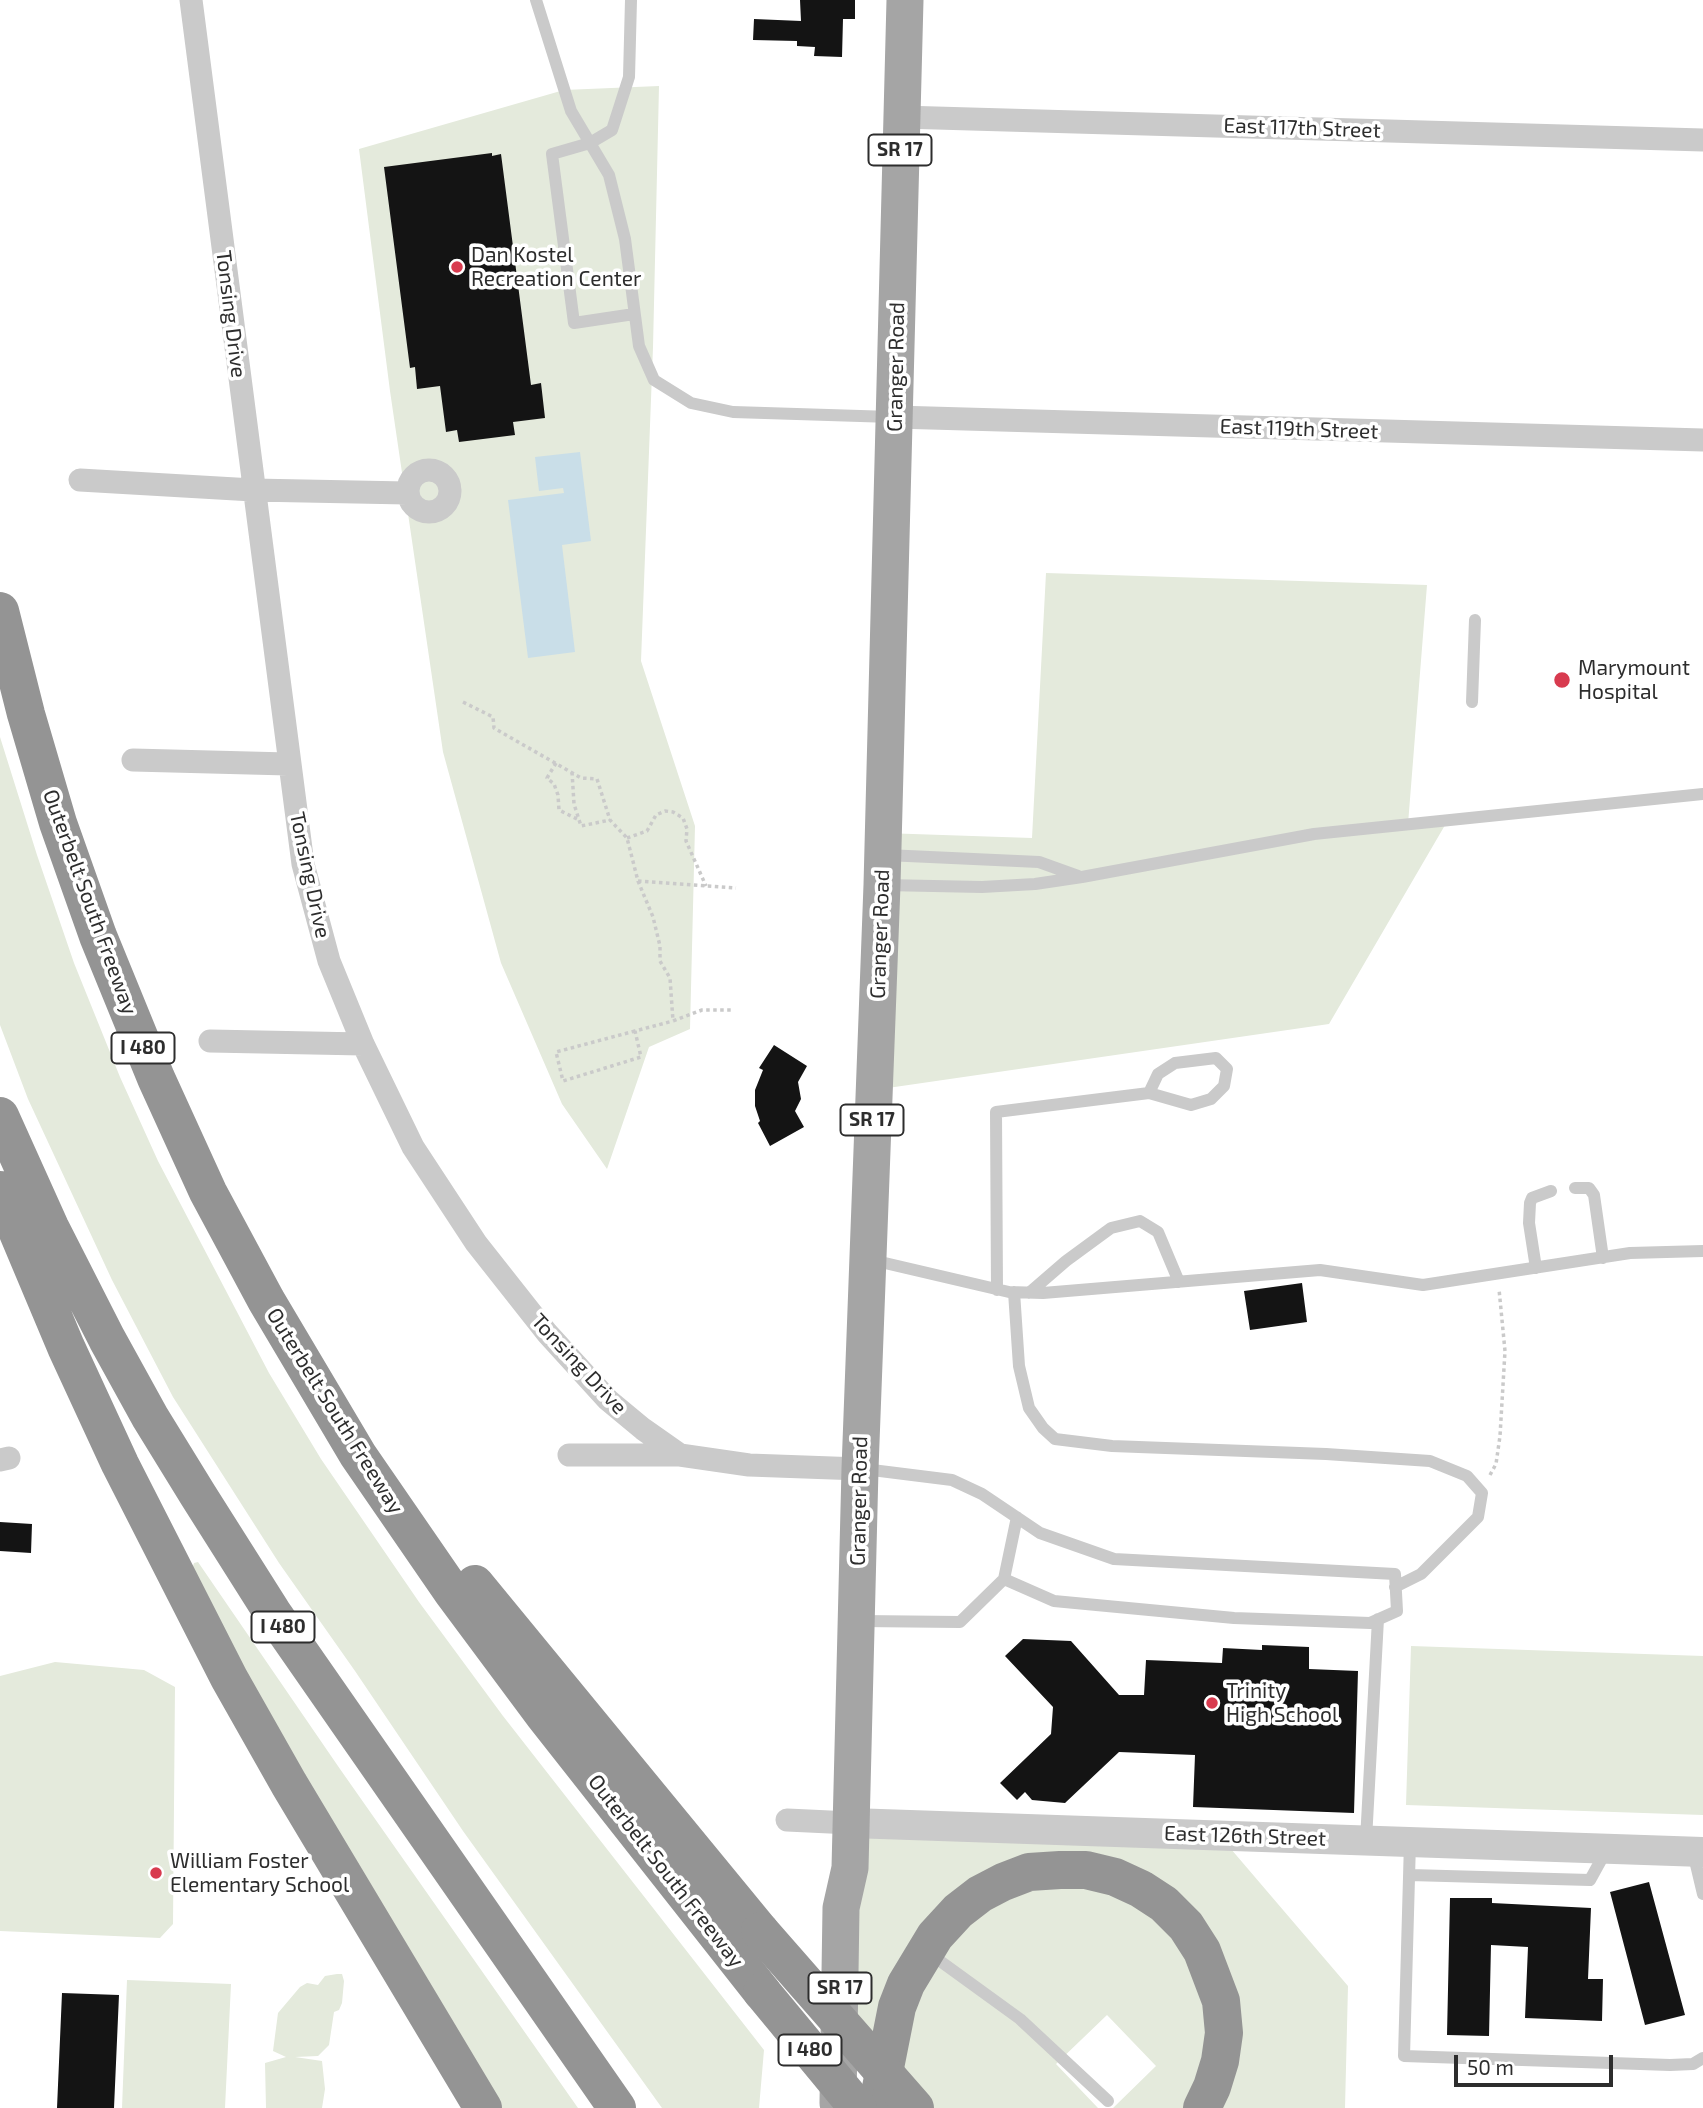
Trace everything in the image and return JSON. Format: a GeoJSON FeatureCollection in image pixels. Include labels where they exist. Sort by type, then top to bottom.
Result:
{"type":"FeatureCollection","features":[{"type":"Feature","properties":{"kind":"highway","name":"Outerbelt South Freeway"},"geometry":{"type":"LineString","coordinates":[[0,611],[26,714],[58,823],[98,936],[156,1078],[208,1192],[266,1300],[358,1455],[453,1593],[542,1714],[856,2108]]}},
{"type":"Feature","properties":{"kind":"highway","name":"I 480"},"geometry":{"type":"LineString","coordinates":[[0,1116],[50,1227],[150,1418],[272,1612],[617,2108]]}},
{"type":"Feature","properties":{"kind":"highway"},"geometry":{"type":"LineString","coordinates":[[0,1190],[66,1347],[120,1464],[229,1678],[360,1905],[483,2108]]}},
{"type":"Feature","properties":{"kind":"highway"},"geometry":{"type":"LineString","coordinates":[[358,1455],[477,1586],[760,1931],[915,2108]]}},
{"type":"Feature","properties":{"kind":"highway"},"geometry":{"type":"LineString","coordinates":[[877,2108],[897,2007],[906,1984],[926,1951],[958,1910],[980,1894],[1029,1872],[1086,1870],[1115,1877],[1141,1889],[1164,1905],[1186,1926],[1202,1951],[1221,2001],[1224,2033],[1220,2061],[1202,2108]]}},
{"type":"Feature","properties":{"kind":"main road","name":"Granger Road"},"geometry":{"type":"LineString","coordinates":[[838,2108],[841,1908],[850,1868],[860,1469],[882,870],[905,0]]}},
{"type":"Feature","properties":{"kind":"main road","name":"Granger Road"},"geometry":{"type":"LineString","coordinates":[[850,1868],[858,1909],[856,2108]]}},
{"type":"Feature","properties":{"kind":"street","name":"Tonsing Drive"},"geometry":{"type":"LineString","coordinates":[[191,0],[288,764],[308,888],[329,961],[363,1044],[413,1147],[476,1243],[547,1333],[608,1400],[643,1429],[681,1455],[749,1465],[860,1469]]}},
{"type":"Feature","properties":{"kind":"street","name":"East 117th Street"},"geometry":{"type":"LineString","coordinates":[[901,117],[1703,140]]}},
{"type":"Feature","properties":{"kind":"street","name":"East 119th Street"},"geometry":{"type":"LineString","coordinates":[[895,417],[1703,440]]}},
{"type":"Feature","properties":{"kind":"street"},"geometry":{"type":"LineString","coordinates":[[80,480],[253,490],[407,493]]}},
{"type":"Feature","properties":{"kind":"street"},"geometry":{"type":"LineString","coordinates":[[133,760],[288,764]]}},
{"type":"Feature","properties":{"kind":"street"},"geometry":{"type":"LineString","coordinates":[[210,1041],[363,1044]]}},
{"type":"Feature","properties":{"kind":"street"},"geometry":{"type":"LineString","coordinates":[[569,1455],[681,1455]]}},
{"type":"Feature","properties":{"kind":"street","name":"East 126th Street"},"geometry":{"type":"LineString","coordinates":[[787,1820],[1698,1852]]}},
{"type":"Feature","properties":{"kind":"lane"},"geometry":{"type":"LineString","coordinates":[[536,0],[571,111],[609,175],[625,239],[639,346],[654,380],[691,403],[733,412],[895,417]]}},
{"type":"Feature","properties":{"kind":"lane"},"geometry":{"type":"LineString","coordinates":[[631,0],[629,76],[612,130],[590,143],[552,155],[574,323],[634,314]]}},
{"type":"Feature","properties":{"kind":"lane"},"geometry":{"type":"LineString","coordinates":[[1472,702],[1475,620]]}},
{"type":"Feature","properties":{"kind":"lane"},"geometry":{"type":"LineString","coordinates":[[882,870],[982,887],[1082,877],[1314,834],[1703,794]]}},
{"type":"Feature","properties":{"kind":"lane"},"geometry":{"type":"LineString","coordinates":[[882,870],[1039,862],[1082,877]]}},
{"type":"Feature","properties":{"kind":"lane"},"geometry":{"type":"LineString","coordinates":[[997,1290],[996,1112],[1149,1093],[1191,1105],[1211,1099],[1224,1086],[1227,1069],[1216,1058],[1175,1063],[1158,1074],[1149,1093]]}},
{"type":"Feature","properties":{"kind":"lane"},"geometry":{"type":"LineString","coordinates":[[1575,1188],[1589,1188],[1594,1195],[1603,1258]]}},
{"type":"Feature","properties":{"kind":"lane"},"geometry":{"type":"LineString","coordinates":[[1536,1268],[1530,1203],[1532,1198],[1551,1191]]}},
{"type":"Feature","properties":{"kind":"lane"},"geometry":{"type":"LineString","coordinates":[[1029,1293],[1111,1228],[1140,1221],[1158,1232],[1179,1282]]}},
{"type":"Feature","properties":{"kind":"lane"},"geometry":{"type":"LineString","coordinates":[[867,1259],[997,1290],[1029,1293],[1320,1270],[1423,1284],[1603,1258],[1667,1251],[1703,1251]]}},
{"type":"Feature","properties":{"kind":"lane"},"geometry":{"type":"LineString","coordinates":[[1014,1292],[1019,1366],[1029,1408],[1043,1429],[1055,1439],[1112,1446],[1430,1461],[1467,1476],[1480,1490],[1478,1517],[1421,1574],[1395,1587]]}},
{"type":"Feature","properties":{"kind":"lane"},"geometry":{"type":"LineString","coordinates":[[860,1469],[953,1480],[982,1494],[1040,1533],[1114,1559],[1395,1574],[1397,1611],[1370,1622],[1234,1618],[1054,1601],[1004,1579]]}},
{"type":"Feature","properties":{"kind":"lane"},"geometry":{"type":"LineString","coordinates":[[856,1621],[960,1622],[1004,1579],[1017,1517]]}},
{"type":"Feature","properties":{"kind":"lane"},"geometry":{"type":"LineString","coordinates":[[1366,1840],[1378,1619]]}},
{"type":"Feature","properties":{"kind":"lane"},"geometry":{"type":"LineString","coordinates":[[1410,1842],[1404,2056],[1670,2065],[1693,2064],[1703,2058]]}},
{"type":"Feature","properties":{"kind":"lane"},"geometry":{"type":"LineString","coordinates":[[1410,1875],[1590,1880],[1607,1849]]}},
{"type":"Feature","properties":{"kind":"lane"},"geometry":{"type":"LineString","coordinates":[[1698,1852],[1703,1894]]}},
{"type":"Feature","properties":{"kind":"lane"},"geometry":{"type":"LineString","coordinates":[[926,1951],[1020,2019],[1108,2101]]}},
{"type":"Feature","properties":{"kind":"path"},"geometry":{"type":"LineString","coordinates":[[463,702],[493,717],[494,728],[581,778],[597,779],[610,820],[627,838],[638,881],[653,917],[660,946],[660,961],[670,978],[673,1021]]}},
{"type":"Feature","properties":{"kind":"path"},"geometry":{"type":"LineString","coordinates":[[556,763],[547,778],[554,784],[559,810],[579,820]]}},
{"type":"Feature","properties":{"kind":"path"},"geometry":{"type":"LineString","coordinates":[[572,772],[574,804],[581,826],[610,820]]}},
{"type":"Feature","properties":{"kind":"path"},"geometry":{"type":"LineString","coordinates":[[627,838],[647,831],[656,815],[665,811],[683,818],[687,829],[686,841],[706,886]]}},
{"type":"Feature","properties":{"kind":"path"},"geometry":{"type":"LineString","coordinates":[[638,881],[736,888]]}},
{"type":"Feature","properties":{"kind":"path"},"geometry":{"type":"LineString","coordinates":[[635,1031],[640,1057],[563,1082],[556,1052],[635,1031],[673,1021],[702,1010],[731,1010]]}},
{"type":"Feature","properties":{"kind":"path"},"geometry":{"type":"LineString","coordinates":[[1480,1490],[1496,1464],[1500,1436],[1505,1351],[1498,1273]]}},
{"type":"Feature","properties":{"kind":"shaded area"},"geometry":{"type":"Polygon","coordinates":[[[659,86],[653,347],[641,661],[695,826],[690,1029],[649,1047],[607,1169],[562,1104],[501,963],[443,752],[390,391],[359,149],[564,90],[659,86]]]}},
{"type":"Feature","properties":{"kind":"shaded area"},"geometry":{"type":"Polygon","coordinates":[[[1046,573],[1427,585],[1408,824],[1448,820],[1329,1024],[874,1090],[883,833],[1032,838],[1046,573]]]}},
{"type":"Feature","properties":{"kind":"shaded area"},"geometry":{"type":"Polygon","coordinates":[[[0,737],[74,963],[120,1077],[158,1161],[269,1373],[321,1459],[419,1602],[503,1716],[764,2050],[759,2108],[662,2108],[463,1831],[279,1563],[173,1397],[112,1280],[28,1099],[0,1025],[0,737]]]}},
{"type":"Feature","properties":{"kind":"shaded area"},"geometry":{"type":"Polygon","coordinates":[[[198,1562],[578,2108],[500,2108],[327,1825],[192,1569],[194,1563],[198,1562]]]}},
{"type":"Feature","properties":{"kind":"shaded area"},"geometry":{"type":"Polygon","coordinates":[[[1411,1646],[1703,1656],[1703,1815],[1406,1805],[1411,1646]]]}},
{"type":"Feature","properties":{"kind":"shaded area"},"geometry":{"type":"Polygon","coordinates":[[[55,1662],[144,1670],[175,1687],[173,1924],[160,1938],[0,1931],[0,1676],[55,1662]]]}},
{"type":"Feature","properties":{"kind":"shaded area"},"geometry":{"type":"Polygon","coordinates":[[[851,1823],[1219,1835],[1348,1986],[1345,2108],[1113,2108],[1156,2066],[1107,2015],[1056,2064],[1098,2108],[913,2108],[836,2018],[851,1823]]]}},
{"type":"Feature","properties":{"kind":"shaded area"},"geometry":{"type":"Polygon","coordinates":[[[342,1974],[344,1981],[342,2003],[339,2010],[334,2012],[329,2045],[318,2056],[295,2057],[322,2061],[325,2089],[322,2108],[266,2108],[265,2063],[286,2057],[273,2051],[278,2013],[300,1987],[307,1983],[318,1985],[325,1976],[342,1974]]]}},
{"type":"Feature","properties":{"kind":"shaded area"},"geometry":{"type":"Polygon","coordinates":[[[127,1980],[231,1984],[225,2108],[122,2108],[127,1980]]]}},
{"type":"Feature","properties":{"kind":"water"},"geometry":{"type":"Polygon","coordinates":[[[580,452],[591,541],[562,545],[575,652],[528,658],[508,500],[564,493],[563,488],[539,491],[535,457],[580,452]]]}},
{"type":"Feature","properties":{"kind":"building"},"geometry":{"type":"Polygon","coordinates":[[[800,0],[855,0],[855,19],[843,19],[842,57],[814,56],[815,47],[797,46],[797,41],[753,40],[754,19],[801,21],[800,0]]]}},
{"type":"Feature","properties":{"kind":"building","name":"Dan Kostel Recreation Center"},"geometry":{"type":"Polygon","coordinates":[[[492,153],[492,156],[501,154],[531,385],[541,383],[545,418],[513,422],[515,435],[459,442],[457,430],[446,432],[440,386],[417,389],[415,367],[410,368],[384,167],[492,153]]]}},
{"type":"Feature","properties":{"kind":"building"},"geometry":{"type":"Polygon","coordinates":[[[774,1045],[807,1066],[798,1082],[801,1099],[795,1111],[804,1127],[770,1146],[758,1123],[760,1121],[755,1106],[755,1090],[763,1070],[759,1068],[774,1045]]]}},
{"type":"Feature","properties":{"kind":"building"},"geometry":{"type":"Polygon","coordinates":[[[1302,1283],[1307,1322],[1250,1330],[1244,1291],[1302,1283]]]}},
{"type":"Feature","properties":{"kind":"building"},"geometry":{"type":"Polygon","coordinates":[[[0,1522],[32,1524],[31,1553],[0,1551],[0,1522]]]}},
{"type":"Feature","properties":{"kind":"building"},"geometry":{"type":"Polygon","coordinates":[[[1023,1639],[1071,1641],[1119,1695],[1144,1695],[1146,1660],[1222,1663],[1223,1648],[1262,1650],[1262,1645],[1309,1647],[1309,1669],[1358,1671],[1354,1813],[1193,1807],[1195,1755],[1119,1752],[1065,1803],[1032,1800],[1025,1792],[1017,1800],[1000,1783],[1051,1734],[1053,1707],[1005,1656],[1023,1639]]]}},
{"type":"Feature","properties":{"kind":"building"},"geometry":{"type":"Polygon","coordinates":[[[1649,1882],[1685,2015],[1645,2025],[1610,1892],[1649,1882]]]}},
{"type":"Feature","properties":{"kind":"building"},"geometry":{"type":"Polygon","coordinates":[[[1450,1898],[1492,1898],[1492,1903],[1591,1908],[1588,1979],[1603,1979],[1602,2021],[1525,2018],[1528,1947],[1491,1945],[1489,2036],[1447,2035],[1450,1898]]]}},
{"type":"Feature","properties":{"kind":"building"},"geometry":{"type":"Polygon","coordinates":[[[62,1993],[119,1995],[114,2108],[57,2108],[62,1993]]]}},
{"type":"Feature","properties":{"kind":"place","name":"Dan Kostel Recreation Center"},"geometry":{"type":"Point","coordinates":[457,267]}},
{"type":"Feature","properties":{"kind":"place","name":"Marymount Hospital"},"geometry":{"type":"Point","coordinates":[1562,680]}},
{"type":"Feature","properties":{"kind":"place","name":"Trinity High School"},"geometry":{"type":"Point","coordinates":[1212,1703]}},
{"type":"Feature","properties":{"kind":"place","name":"William Foster Elementary School"},"geometry":{"type":"Point","coordinates":[156,1873]}}]}
